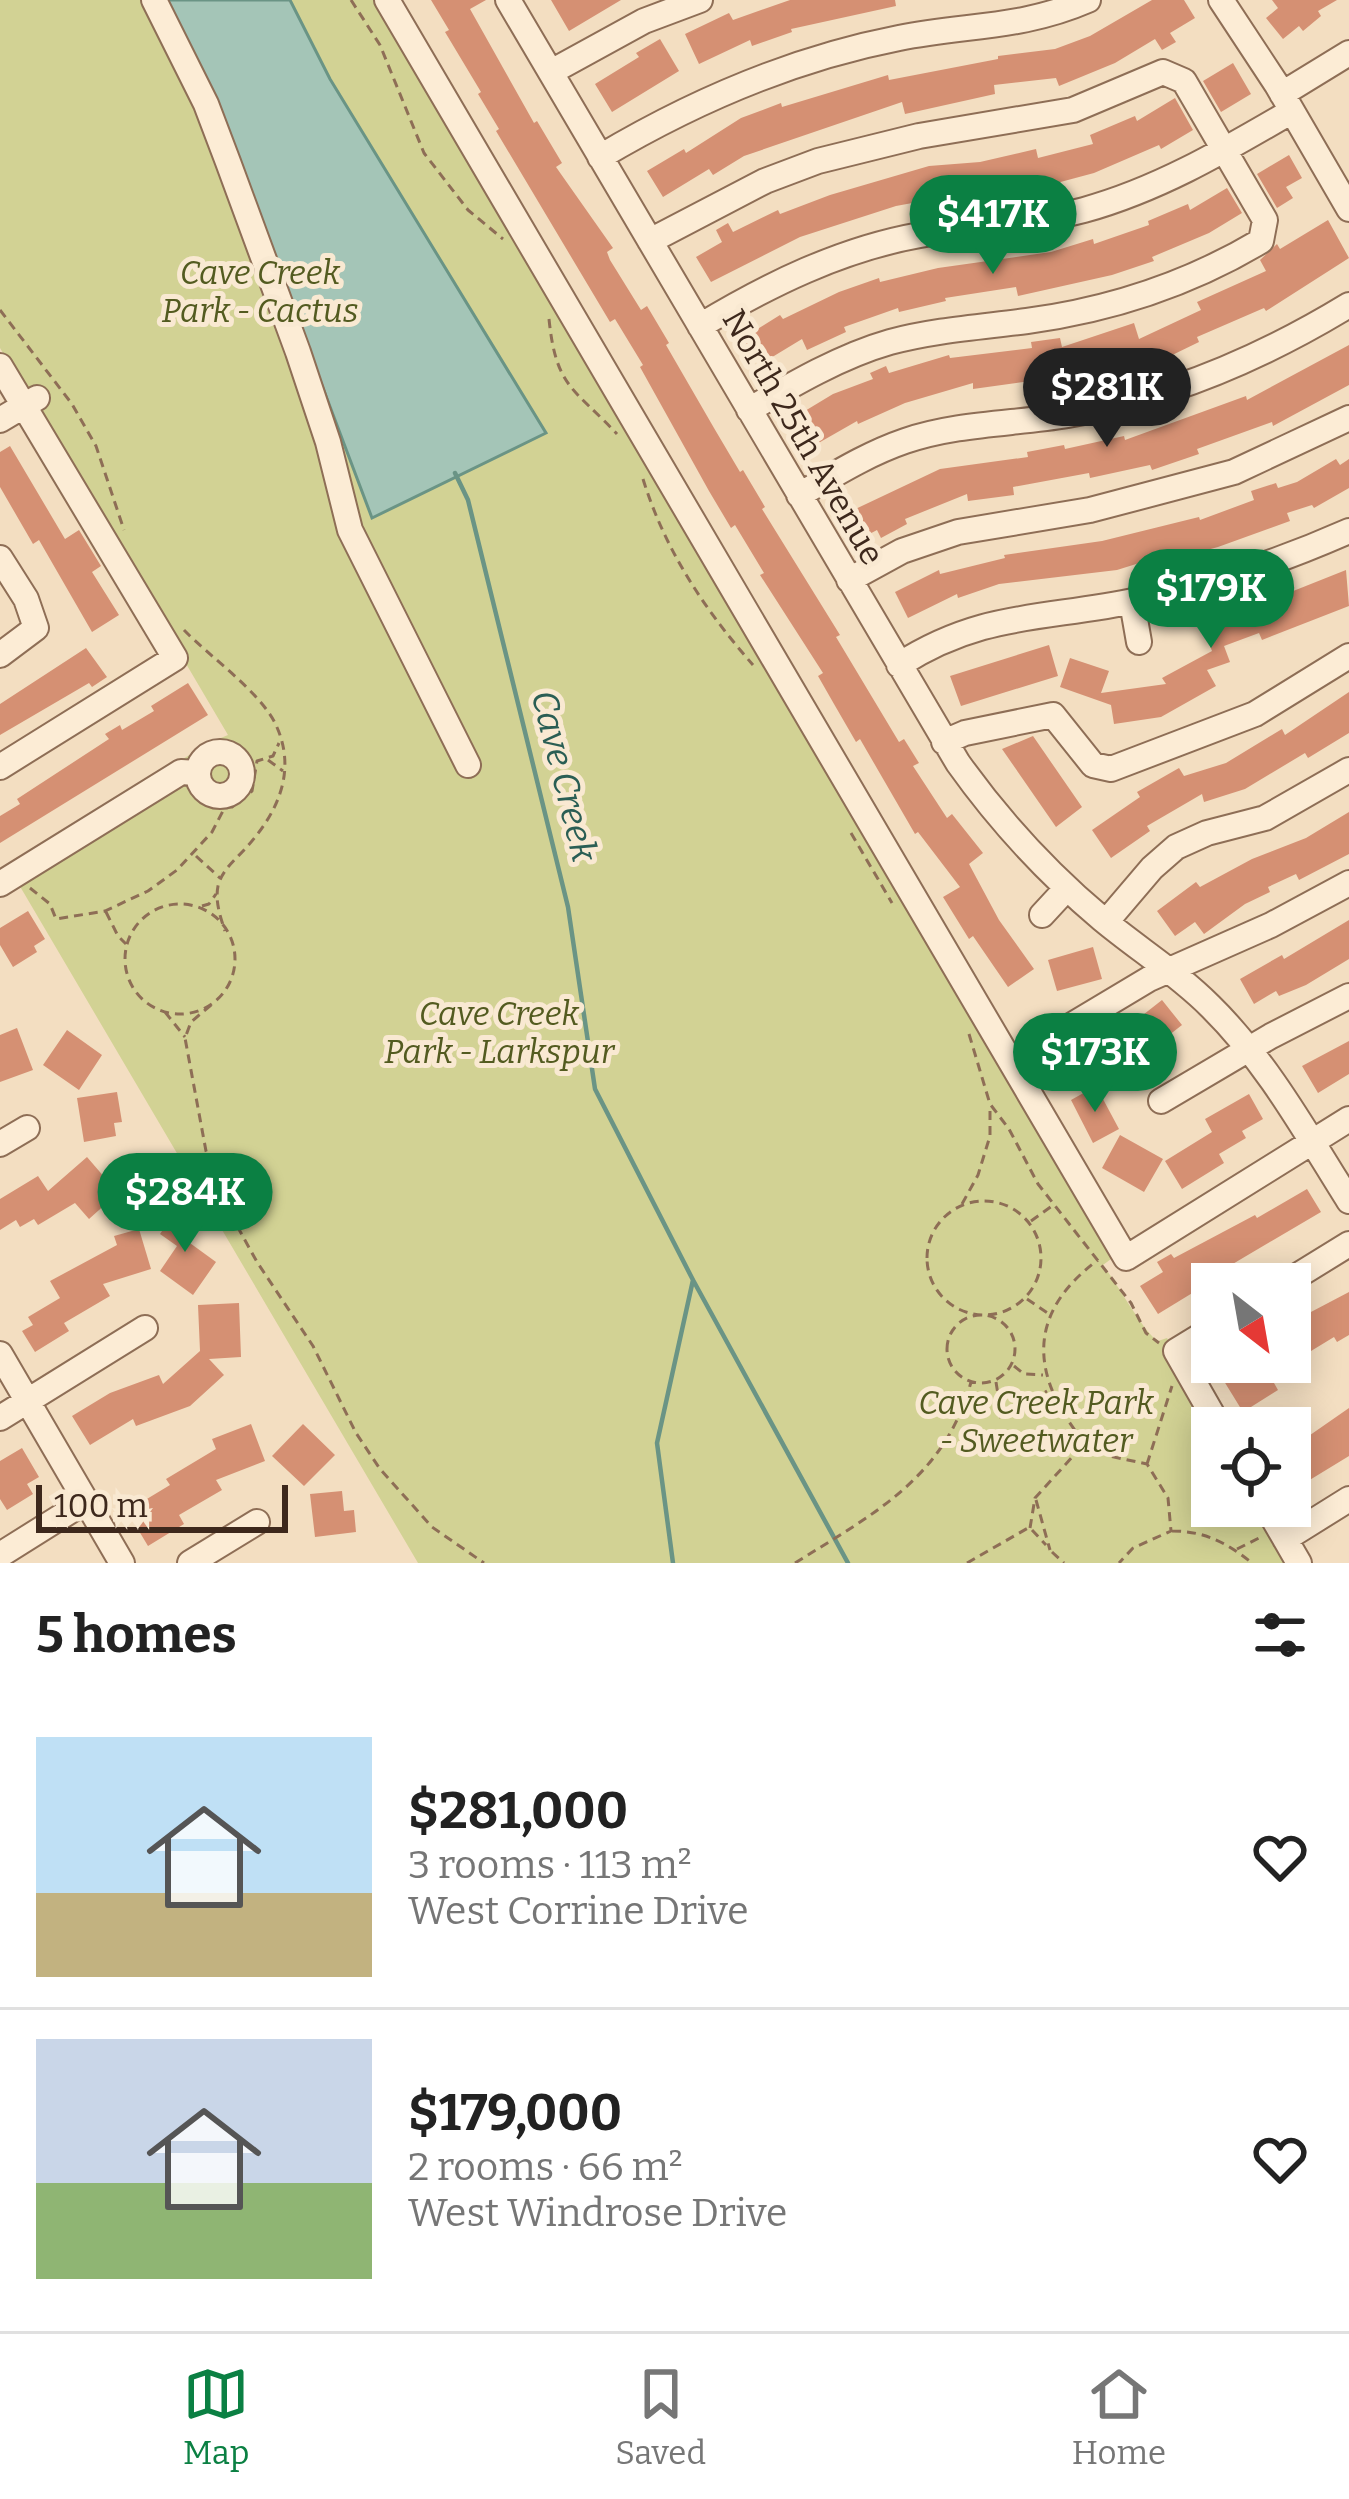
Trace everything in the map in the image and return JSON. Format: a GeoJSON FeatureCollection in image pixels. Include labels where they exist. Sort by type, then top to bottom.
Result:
{"type":"FeatureCollection","features":[{"type":"Feature","properties":{"kind":"street"},"geometry":{"type":"LineString","coordinates":[[154,0],[206,104],[228,162],[305,374],[350,530],[468,765]]}},
{"type":"Feature","properties":{"kind":"street"},"geometry":{"type":"LineString","coordinates":[[387,0],[1126,1258],[1349,1119]]}},
{"type":"Feature","properties":{"kind":"street","name":"North 25th Avenue"},"geometry":{"type":"LineString","coordinates":[[508,0],[944,742],[1000,820],[1067,888],[1172,970],[1216,1011],[1248,1049],[1349,1201]]}},
{"type":"Feature","properties":{"kind":"street"},"geometry":{"type":"LineString","coordinates":[[550,72],[644,21],[700,0]]}},
{"type":"Feature","properties":{"kind":"street"},"geometry":{"type":"LineString","coordinates":[[600,157],[684,108],[793,65],[903,37],[1013,25],[1088,0]]}},
{"type":"Feature","properties":{"kind":"street"},"geometry":{"type":"LineString","coordinates":[[1226,2],[1346,197]]}},
{"type":"Feature","properties":{"kind":"street"},"geometry":{"type":"LineString","coordinates":[[700,326],[786,278],[867,248],[916,235],[1083,210],[1161,184],[1225,150],[1349,53]]}},
{"type":"Feature","properties":{"kind":"street"},"geometry":{"type":"LineString","coordinates":[[650,241],[748,189],[818,161],[896,140],[1073,110],[1163,72],[1184,81],[1265,220],[1261,241],[1177,284],[1096,309],[887,343],[820,371],[749,410]]}},
{"type":"Feature","properties":{"kind":"street"},"geometry":{"type":"LineString","coordinates":[[799,495],[856,461],[908,440],[986,424],[1068,415],[1189,384],[1250,360],[1349,305]]}},
{"type":"Feature","properties":{"kind":"street"},"geometry":{"type":"LineString","coordinates":[[0,366],[32,401],[176,658],[0,766]]}},
{"type":"Feature","properties":{"kind":"street"},"geometry":{"type":"LineString","coordinates":[[0,420],[32,401]]}},
{"type":"Feature","properties":{"kind":"street"},"geometry":{"type":"LineString","coordinates":[[849,580],[902,551],[958,532],[1090,510],[1234,472],[1349,418]]}},
{"type":"Feature","properties":{"kind":"street"},"geometry":{"type":"LineString","coordinates":[[899,665],[942,640],[981,626],[1132,602],[1255,569],[1349,531]]}},
{"type":"Feature","properties":{"kind":"street"},"geometry":{"type":"LineString","coordinates":[[0,557],[26,599],[36,628],[0,655]]}},
{"type":"Feature","properties":{"kind":"street"},"geometry":{"type":"LineString","coordinates":[[1132,602],[1139,642]]}},
{"type":"Feature","properties":{"kind":"street"},"geometry":{"type":"LineString","coordinates":[[944,742],[965,733],[1053,715],[1093,765],[1111,769],[1255,714],[1349,656]]}},
{"type":"Feature","properties":{"kind":"street"},"geometry":{"type":"LineString","coordinates":[[1106,922],[1176,847],[1207,833],[1265,818],[1349,770]]}},
{"type":"Feature","properties":{"kind":"street"},"geometry":{"type":"LineString","coordinates":[[9,878],[181,772],[197,773]]}},
{"type":"Feature","properties":{"kind":"street"},"geometry":{"type":"LineString","coordinates":[[1012,1061],[1132,988],[1270,926],[1349,884]]}},
{"type":"Feature","properties":{"kind":"street"},"geometry":{"type":"LineString","coordinates":[[1042,915],[1067,888]]}},
{"type":"Feature","properties":{"kind":"street"},"geometry":{"type":"LineString","coordinates":[[1161,1101],[1349,996]]}},
{"type":"Feature","properties":{"kind":"street"},"geometry":{"type":"LineString","coordinates":[[0,1144],[27,1128]]}},
{"type":"Feature","properties":{"kind":"street"},"geometry":{"type":"LineString","coordinates":[[1311,1267],[1349,1244]]}},
{"type":"Feature","properties":{"kind":"street"},"geometry":{"type":"LineString","coordinates":[[0,1418],[145,1328]]}},
{"type":"Feature","properties":{"kind":"street"},"geometry":{"type":"LineString","coordinates":[[1191,1342],[1170,1355],[1206,1407]]}},
{"type":"Feature","properties":{"kind":"street"},"geometry":{"type":"LineString","coordinates":[[0,1354],[122,1563]]}},
{"type":"Feature","properties":{"kind":"street"},"geometry":{"type":"LineString","coordinates":[[1311,1512],[1349,1499]]}},
{"type":"Feature","properties":{"kind":"street"},"geometry":{"type":"LineString","coordinates":[[0,1555],[86,1501]]}},
{"type":"Feature","properties":{"kind":"street"},"geometry":{"type":"LineString","coordinates":[[190,1563],[257,1522]]}},
{"type":"Feature","properties":{"kind":"street"},"geometry":{"type":"LineString","coordinates":[[1278,1527],[1299,1563]]}},
{"type":"Feature","properties":{"kind":"path"},"geometry":{"type":"LineString","coordinates":[[351,0],[380,45],[424,153],[468,210],[513,251]]}},
{"type":"Feature","properties":{"kind":"path"},"geometry":{"type":"LineString","coordinates":[[546,302],[551,351],[559,374],[628,446]]}},
{"type":"Feature","properties":{"kind":"path"},"geometry":{"type":"LineString","coordinates":[[637,461],[653,512],[695,592],[762,676]]}},
{"type":"Feature","properties":{"kind":"path"},"geometry":{"type":"LineString","coordinates":[[267,759],[280,742],[278,733]]}},
{"type":"Feature","properties":{"kind":"path"},"geometry":{"type":"LineString","coordinates":[[9,878],[50,904],[56,920],[105,911],[148,891],[194,855],[225,807],[241,802],[252,791],[257,760],[282,766],[284,773]]}},
{"type":"Feature","properties":{"kind":"path"},"geometry":{"type":"LineString","coordinates":[[845,822],[894,905]]}},
{"type":"Feature","properties":{"kind":"path"},"geometry":{"type":"LineString","coordinates":[[194,855],[221,879]]}},
{"type":"Feature","properties":{"kind":"path"},"geometry":{"type":"LineString","coordinates":[[218,886],[209,904],[164,905],[137,922],[124,963],[129,982],[138,995],[182,1029],[206,1151],[257,1262],[313,1346],[356,1432],[380,1469],[432,1527],[484,1563]]}},
{"type":"Feature","properties":{"kind":"path"},"geometry":{"type":"LineString","coordinates":[[185,1038],[191,1022],[230,981],[234,947],[214,915],[197,906]]}},
{"type":"Feature","properties":{"kind":"path"},"geometry":{"type":"LineString","coordinates":[[105,911],[118,937],[127,944]]}},
{"type":"Feature","properties":{"kind":"path"},"geometry":{"type":"LineString","coordinates":[[164,1012],[183,1014],[211,1005]]}},
{"type":"Feature","properties":{"kind":"path"},"geometry":{"type":"LineString","coordinates":[[967,1028],[990,1104],[1053,1206],[1099,1259],[1136,1310],[1146,1334],[1170,1355]]}},
{"type":"Feature","properties":{"kind":"path"},"geometry":{"type":"LineString","coordinates":[[961,1205],[1000,1203],[1029,1222],[1039,1240],[1038,1279],[1025,1298],[1008,1310],[980,1315],[957,1325],[947,1349],[952,1367],[970,1382],[996,1380],[1012,1364],[1013,1336],[1003,1322],[980,1315],[961,1311],[944,1300],[927,1267],[935,1228],[961,1205],[978,1175],[990,1136],[990,1104]]}},
{"type":"Feature","properties":{"kind":"path"},"geometry":{"type":"LineString","coordinates":[[1029,1222],[1053,1206]]}},
{"type":"Feature","properties":{"kind":"path"},"geometry":{"type":"LineString","coordinates":[[1099,1259],[1077,1276],[1050,1315],[1045,1375],[1049,1390],[1085,1443],[1109,1456],[1147,1464],[1168,1498],[1171,1531]]}},
{"type":"Feature","properties":{"kind":"path"},"geometry":{"type":"LineString","coordinates":[[1025,1298],[1050,1315]]}},
{"type":"Feature","properties":{"kind":"path"},"geometry":{"type":"LineString","coordinates":[[1012,1364],[1024,1374],[1045,1375]]}},
{"type":"Feature","properties":{"kind":"path"},"geometry":{"type":"LineString","coordinates":[[996,1380],[999,1401],[995,1406],[1001,1418],[1049,1390]]}},
{"type":"Feature","properties":{"kind":"path"},"geometry":{"type":"LineString","coordinates":[[795,1563],[899,1497],[951,1434],[970,1382]]}},
{"type":"Feature","properties":{"kind":"path"},"geometry":{"type":"LineString","coordinates":[[1147,1464],[1173,1383]]}},
{"type":"Feature","properties":{"kind":"path"},"geometry":{"type":"LineString","coordinates":[[1030,1528],[1035,1498],[1085,1443]]}},
{"type":"Feature","properties":{"kind":"path"},"geometry":{"type":"LineString","coordinates":[[1035,1498],[1050,1550]]}},
{"type":"Feature","properties":{"kind":"path"},"geometry":{"type":"LineString","coordinates":[[1235,1550],[1271,1527]]}},
{"type":"Feature","properties":{"kind":"path"},"geometry":{"type":"LineString","coordinates":[[1030,1528],[1064,1563]]}},
{"type":"Feature","properties":{"kind":"path"},"geometry":{"type":"LineString","coordinates":[[967,1563],[1030,1528]]}},
{"type":"Feature","properties":{"kind":"path"},"geometry":{"type":"LineString","coordinates":[[1119,1563],[1133,1548],[1171,1531],[1194,1531],[1252,1563]]}},
{"type":"Feature","properties":{"kind":"green space"},"geometry":{"type":"Polygon","coordinates":[[[0,0],[382,0],[1119,1253],[1103,1265],[1152,1336],[1158,1341],[1167,1338],[1205,1407],[1191,1407],[1191,1527],[1273,1527],[1293,1563],[418,1563],[8,866],[228,735],[0,348],[0,0]]]}},
{"type":"Feature","properties":{"kind":"shaded area"},"geometry":{"type":"Polygon","coordinates":[[[167,0],[290,0],[330,79],[546,433],[372,518],[283,282],[167,0]]]}},
{"type":"Feature","properties":{"kind":"building"},"geometry":{"type":"Polygon","coordinates":[[[431,0],[486,0],[470,9],[562,163],[556,167],[613,248],[607,252],[610,260],[641,310],[647,306],[714,428],[840,635],[836,637],[899,742],[904,739],[919,763],[913,766],[947,818],[952,814],[983,853],[969,864],[999,920],[1034,969],[1008,987],[943,897],[960,887],[915,834],[860,739],[856,742],[818,676],[823,673],[760,575],[764,573],[735,525],[731,528],[709,491],[643,365],[615,319],[610,322],[496,131],[481,92],[431,0]]]}},
{"type":"Feature","properties":{"kind":"building"},"geometry":{"type":"Polygon","coordinates":[[[551,0],[621,0],[569,31],[551,0]]]}},
{"type":"Feature","properties":{"kind":"building"},"geometry":{"type":"Polygon","coordinates":[[[790,0],[895,0],[896,6],[791,29],[752,46],[750,40],[699,64],[685,34],[729,13],[733,20],[790,0]]]}},
{"type":"Feature","properties":{"kind":"building"},"geometry":{"type":"Polygon","coordinates":[[[1152,0],[1184,0],[1195,18],[1170,33],[1176,42],[1162,50],[1155,39],[1115,63],[1059,86],[1056,78],[994,85],[995,94],[905,114],[902,102],[744,156],[713,175],[709,169],[663,197],[647,171],[741,118],[781,103],[782,107],[888,75],[889,80],[1055,49],[1090,36],[1152,0]]]}},
{"type":"Feature","properties":{"kind":"building"},"geometry":{"type":"Polygon","coordinates":[[[1272,0],[1337,0],[1318,11],[1321,16],[1303,31],[1299,26],[1283,39],[1266,18],[1278,8],[1272,0]]]}},
{"type":"Feature","properties":{"kind":"building"},"geometry":{"type":"Polygon","coordinates":[[[660,39],[679,71],[612,112],[595,84],[660,39]]]}},
{"type":"Feature","properties":{"kind":"building"},"geometry":{"type":"Polygon","coordinates":[[[1233,63],[1251,94],[1221,112],[1203,81],[1233,63]]]}},
{"type":"Feature","properties":{"kind":"building"},"geometry":{"type":"Polygon","coordinates":[[[1175,98],[1193,130],[1161,149],[1159,145],[1094,173],[1053,184],[1051,178],[896,206],[800,237],[711,282],[696,257],[722,242],[716,230],[728,223],[733,232],[778,210],[780,214],[929,166],[980,162],[1036,149],[1038,158],[1093,144],[1090,135],[1135,116],[1137,121],[1175,98]]]}},
{"type":"Feature","properties":{"kind":"building"},"geometry":{"type":"Polygon","coordinates":[[[1289,155],[1302,178],[1286,187],[1293,198],[1277,208],[1257,174],[1289,155]]]}},
{"type":"Feature","properties":{"kind":"building"},"geometry":{"type":"Polygon","coordinates":[[[1227,188],[1242,213],[1152,257],[1154,261],[1112,275],[1018,296],[1016,287],[945,298],[899,312],[898,308],[844,327],[846,332],[807,350],[802,339],[759,365],[743,338],[780,315],[783,319],[879,278],[880,282],[938,268],[1051,252],[1093,239],[1094,244],[1149,225],[1148,221],[1188,204],[1190,210],[1227,188]]]}},
{"type":"Feature","properties":{"kind":"building"},"geometry":{"type":"Polygon","coordinates":[[[1328,220],[1349,258],[1266,311],[1197,337],[1199,342],[1162,360],[1158,352],[1102,371],[973,389],[973,383],[857,421],[808,449],[790,420],[833,394],[873,379],[870,373],[886,366],[889,373],[949,355],[1032,348],[1031,342],[1060,338],[1062,347],[1134,323],[1139,339],[1201,310],[1197,302],[1266,271],[1260,260],[1277,244],[1280,249],[1328,220]]]}},
{"type":"Feature","properties":{"kind":"building"},"geometry":{"type":"Polygon","coordinates":[[[1349,345],[1349,385],[1273,426],[1272,422],[1197,449],[1199,454],[1152,470],[1150,465],[1090,478],[1089,473],[1013,487],[1014,495],[968,501],[967,494],[905,519],[907,524],[881,538],[877,530],[860,539],[847,513],[940,469],[1028,457],[1027,452],[1064,445],[1065,449],[1124,436],[1125,440],[1246,396],[1247,400],[1349,345]]]}},
{"type":"Feature","properties":{"kind":"building"},"geometry":{"type":"Polygon","coordinates":[[[10,446],[65,539],[79,530],[101,566],[92,572],[119,615],[92,632],[39,540],[33,544],[0,487],[0,452],[10,446]]]}},
{"type":"Feature","properties":{"kind":"building"},"geometry":{"type":"Polygon","coordinates":[[[1336,459],[1340,465],[1349,459],[1349,488],[1314,508],[1287,513],[1290,521],[1218,547],[1166,561],[1165,555],[1117,570],[999,584],[958,598],[957,594],[908,618],[895,592],[939,570],[940,574],[1004,555],[1200,520],[1254,500],[1251,491],[1297,482],[1336,459]]]}},
{"type":"Feature","properties":{"kind":"building"},"geometry":{"type":"Polygon","coordinates":[[[1346,570],[1349,606],[1262,640],[1259,633],[1224,646],[1230,662],[1207,670],[1216,686],[1161,717],[1114,724],[1111,705],[1060,687],[1070,658],[1109,671],[1101,693],[1166,684],[1162,678],[1212,651],[1200,620],[1241,605],[1243,611],[1346,570]]]}},
{"type":"Feature","properties":{"kind":"building"},"geometry":{"type":"Polygon","coordinates":[[[1049,645],[1058,676],[961,706],[950,676],[1049,645]]]}},
{"type":"Feature","properties":{"kind":"building"},"geometry":{"type":"Polygon","coordinates":[[[86,648],[107,677],[0,735],[0,704],[86,648]]]}},
{"type":"Feature","properties":{"kind":"building"},"geometry":{"type":"Polygon","coordinates":[[[188,683],[208,715],[0,843],[0,816],[20,804],[17,799],[109,739],[105,734],[120,725],[122,730],[154,711],[151,706],[188,683]]]}},
{"type":"Feature","properties":{"kind":"building"},"geometry":{"type":"Polygon","coordinates":[[[1349,692],[1349,733],[1308,758],[1305,753],[1245,789],[1204,802],[1202,794],[1147,826],[1150,831],[1111,858],[1092,830],[1140,797],[1137,792],[1179,768],[1184,776],[1226,763],[1282,729],[1285,735],[1349,692]]]}},
{"type":"Feature","properties":{"kind":"building"},"geometry":{"type":"Polygon","coordinates":[[[1033,736],[1082,807],[1056,827],[1002,749],[1033,736]]]}},
{"type":"Feature","properties":{"kind":"building"},"geometry":{"type":"Polygon","coordinates":[[[1349,812],[1349,854],[1299,880],[1296,874],[1268,887],[1270,892],[1204,934],[1195,922],[1175,936],[1157,911],[1196,882],[1200,887],[1306,838],[1349,812]]]}},
{"type":"Feature","properties":{"kind":"building"},"geometry":{"type":"Polygon","coordinates":[[[28,911],[45,939],[34,946],[37,952],[13,967],[0,945],[0,928],[28,911]]]}},
{"type":"Feature","properties":{"kind":"building"},"geometry":{"type":"Polygon","coordinates":[[[1349,920],[1349,959],[1306,985],[1279,996],[1276,991],[1254,1004],[1240,979],[1349,920]]]}},
{"type":"Feature","properties":{"kind":"building"},"geometry":{"type":"Polygon","coordinates":[[[1093,947],[1102,979],[1057,991],[1048,960],[1093,947]]]}},
{"type":"Feature","properties":{"kind":"building"},"geometry":{"type":"Polygon","coordinates":[[[1162,1000],[1182,1025],[1146,1053],[1139,1045],[1095,1079],[1075,1053],[1113,1024],[1120,1033],[1162,1000]]]}},
{"type":"Feature","properties":{"kind":"building"},"geometry":{"type":"Polygon","coordinates":[[[17,1028],[33,1070],[0,1082],[0,1035],[17,1028]]]}},
{"type":"Feature","properties":{"kind":"building"},"geometry":{"type":"Polygon","coordinates":[[[67,1030],[102,1055],[79,1090],[43,1065],[67,1030]]]}},
{"type":"Feature","properties":{"kind":"building"},"geometry":{"type":"Polygon","coordinates":[[[1349,1041],[1349,1074],[1318,1093],[1302,1066],[1349,1041]]]}},
{"type":"Feature","properties":{"kind":"building"},"geometry":{"type":"Polygon","coordinates":[[[1096,1086],[1119,1129],[1093,1143],[1071,1100],[1096,1086]]]}},
{"type":"Feature","properties":{"kind":"building"},"geometry":{"type":"Polygon","coordinates":[[[117,1092],[122,1122],[114,1123],[116,1136],[84,1142],[77,1098],[117,1092]]]}},
{"type":"Feature","properties":{"kind":"building"},"geometry":{"type":"Polygon","coordinates":[[[1249,1094],[1263,1119],[1242,1131],[1246,1138],[1219,1154],[1224,1163],[1182,1189],[1165,1161],[1212,1132],[1205,1119],[1249,1094]]]}},
{"type":"Feature","properties":{"kind":"building"},"geometry":{"type":"Polygon","coordinates":[[[1120,1135],[1163,1159],[1144,1192],[1102,1168],[1120,1135]]]}},
{"type":"Feature","properties":{"kind":"building"},"geometry":{"type":"Polygon","coordinates":[[[87,1157],[118,1193],[89,1219],[75,1203],[38,1225],[34,1219],[20,1227],[16,1220],[0,1230],[0,1199],[38,1176],[48,1191],[87,1157]]]}},
{"type":"Feature","properties":{"kind":"building"},"geometry":{"type":"Polygon","coordinates":[[[1307,1189],[1321,1212],[1234,1263],[1191,1263],[1191,1294],[1158,1314],[1140,1286],[1163,1272],[1157,1262],[1257,1218],[1307,1189]]]}},
{"type":"Feature","properties":{"kind":"building"},"geometry":{"type":"Polygon","coordinates":[[[178,1208],[196,1221],[183,1238],[216,1262],[193,1295],[160,1271],[177,1246],[160,1234],[178,1208]]]}},
{"type":"Feature","properties":{"kind":"building"},"geometry":{"type":"Polygon","coordinates":[[[139,1229],[151,1269],[103,1284],[110,1296],[64,1323],[69,1331],[35,1352],[22,1331],[33,1325],[28,1317],[60,1298],[50,1281],[117,1245],[114,1236],[139,1229]]]}},
{"type":"Feature","properties":{"kind":"building"},"geometry":{"type":"Polygon","coordinates":[[[1349,1292],[1349,1335],[1337,1342],[1334,1337],[1311,1351],[1311,1312],[1349,1292]]]}},
{"type":"Feature","properties":{"kind":"building"},"geometry":{"type":"Polygon","coordinates":[[[239,1303],[241,1357],[209,1359],[224,1375],[190,1406],[136,1426],[133,1419],[90,1445],[72,1416],[110,1393],[159,1375],[163,1384],[200,1351],[198,1305],[239,1303]]]}},
{"type":"Feature","properties":{"kind":"building"},"geometry":{"type":"Polygon","coordinates":[[[1225,1383],[1274,1383],[1278,1390],[1251,1407],[1240,1407],[1225,1383]]]}},
{"type":"Feature","properties":{"kind":"building"},"geometry":{"type":"Polygon","coordinates":[[[1349,1408],[1349,1456],[1311,1479],[1311,1434],[1349,1408]]]}},
{"type":"Feature","properties":{"kind":"building"},"geometry":{"type":"Polygon","coordinates":[[[251,1424],[265,1461],[216,1480],[222,1490],[179,1515],[184,1524],[148,1546],[127,1511],[170,1485],[166,1479],[216,1449],[212,1439],[251,1424]]]}},
{"type":"Feature","properties":{"kind":"building"},"geometry":{"type":"Polygon","coordinates":[[[303,1424],[335,1455],[304,1486],[272,1456],[303,1424]]]}},
{"type":"Feature","properties":{"kind":"building"},"geometry":{"type":"Polygon","coordinates":[[[22,1448],[39,1477],[27,1484],[33,1494],[7,1510],[0,1499],[0,1461],[22,1448]]]}},
{"type":"Feature","properties":{"kind":"building"},"geometry":{"type":"Polygon","coordinates":[[[342,1491],[344,1511],[354,1510],[356,1532],[315,1537],[310,1494],[342,1491]]]}},
{"type":"Feature","properties":{"kind":"waterway","name":"Cave Creek"},"geometry":{"type":"LineString","coordinates":[[455,473],[468,500],[568,907],[595,1089],[848,1563]]}},
{"type":"Feature","properties":{"kind":"waterway"},"geometry":{"type":"LineString","coordinates":[[673,1563],[657,1443],[693,1280]]}},
{"type":"Feature","properties":{"kind":"park label","name":"Cave Creek Park - Cactus"},"geometry":{"type":"Point","coordinates":[260,292]}},
{"type":"Feature","properties":{"kind":"park label","name":"Cave Creek Park - Larkspur"},"geometry":{"type":"Point","coordinates":[499,1033]}},
{"type":"Feature","properties":{"kind":"park label","name":"Cave Creek Park - Sweetwater"},"geometry":{"type":"Point","coordinates":[1036,1422]}}]}
